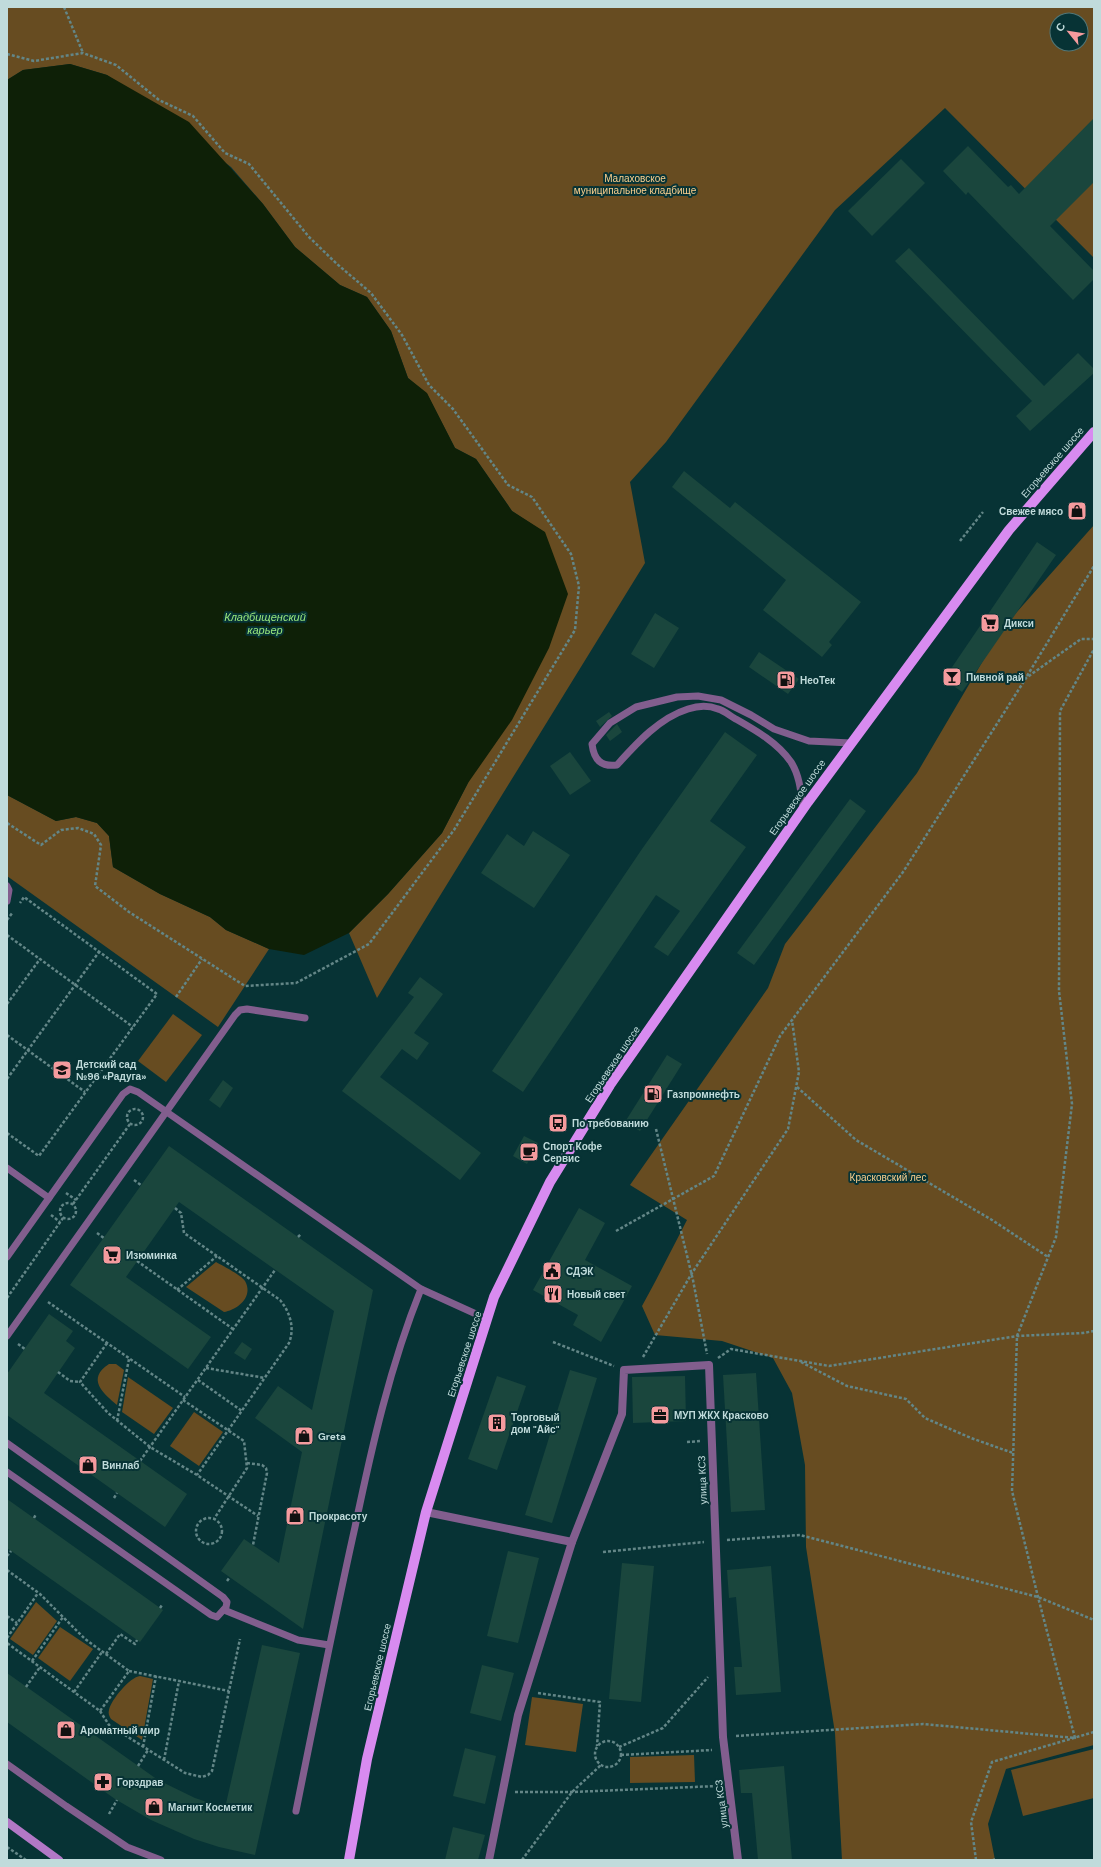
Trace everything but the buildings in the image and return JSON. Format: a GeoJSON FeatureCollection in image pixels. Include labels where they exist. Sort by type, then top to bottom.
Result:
{"type":"FeatureCollection","features":[{"type":"Feature","properties":{"kind":"main road","name":"Егорьевское шоссе"},"geometry":{"type":"LineString","coordinates":[[349,1860],[367,1759],[426,1512],[494,1297],[550,1182],[610,1085],[851,742],[1013,525],[1094,432]]}},
{"type":"Feature","properties":{"kind":"main road"},"geometry":{"type":"LineString","coordinates":[[7,1822],[59,1860]]}},
{"type":"Feature","properties":{"kind":"street"},"geometry":{"type":"LineString","coordinates":[[489,1860],[518,1715],[572,1542],[622,1414],[624,1370],[709,1365]]}},
{"type":"Feature","properties":{"kind":"street","name":"улица КСЗ"},"geometry":{"type":"LineString","coordinates":[[709,1365],[723,1737],[738,1860]]}},
{"type":"Feature","properties":{"kind":"street"},"geometry":{"type":"LineString","coordinates":[[426,1512],[572,1542]]}},
{"type":"Feature","properties":{"kind":"lane"},"geometry":{"type":"LineString","coordinates":[[803,809],[800,782],[791,763],[781,751],[753,729],[718,709],[704,706],[688,709],[674,715],[635,744],[617,765],[607,766],[598,760],[593,754],[592,744],[610,723],[636,707],[677,697],[698,696],[722,700],[751,714],[774,729],[809,741],[851,742]]}},
{"type":"Feature","properties":{"kind":"lane"},"geometry":{"type":"LineString","coordinates":[[7,886],[9,890],[7,901]]}},
{"type":"Feature","properties":{"kind":"lane"},"geometry":{"type":"LineString","coordinates":[[7,1336],[235,1015],[240,1010],[247,1010],[306,1018]]}},
{"type":"Feature","properties":{"kind":"lane"},"geometry":{"type":"LineString","coordinates":[[7,1257],[123,1094],[130,1089],[138,1092],[421,1289],[487,1319]]}},
{"type":"Feature","properties":{"kind":"lane"},"geometry":{"type":"LineString","coordinates":[[7,1168],[49,1198]]}},
{"type":"Feature","properties":{"kind":"lane"},"geometry":{"type":"LineString","coordinates":[[296,1811],[329,1645],[379,1418],[410,1317],[421,1289]]}},
{"type":"Feature","properties":{"kind":"lane"},"geometry":{"type":"LineString","coordinates":[[7,1443],[223,1597],[227,1602],[224,1610],[217,1617],[211,1615],[7,1472]]}},
{"type":"Feature","properties":{"kind":"lane"},"geometry":{"type":"LineString","coordinates":[[224,1610],[245,1620],[298,1640],[329,1645]]}},
{"type":"Feature","properties":{"kind":"lane"},"geometry":{"type":"LineString","coordinates":[[7,1764],[66,1806],[128,1847],[161,1860]]}},
{"type":"Feature","properties":{"kind":"path"},"geometry":{"type":"LineString","coordinates":[[64,7],[83,53]]}},
{"type":"Feature","properties":{"kind":"path"},"geometry":{"type":"LineString","coordinates":[[7,54],[34,61],[83,53],[116,65],[159,100],[193,116],[225,153],[249,164],[309,237],[337,264],[371,293],[402,335],[429,385],[453,409],[508,485],[532,497],[571,554],[579,586],[575,630],[454,830],[369,944],[296,983],[245,986],[129,912],[95,886],[101,845],[94,834],[78,828],[61,830],[41,845],[7,823]]}},
{"type":"Feature","properties":{"kind":"path"},"geometry":{"type":"LineString","coordinates":[[960,541],[983,512]]}},
{"type":"Feature","properties":{"kind":"path"},"geometry":{"type":"LineString","coordinates":[[616,1231],[714,1176],[780,1036],[903,872],[1026,678],[1094,566]]}},
{"type":"Feature","properties":{"kind":"path"},"geometry":{"type":"LineString","coordinates":[[1026,678],[1081,639],[1094,639]]}},
{"type":"Feature","properties":{"kind":"path"},"geometry":{"type":"LineString","coordinates":[[1075,1738],[1012,1491],[1017,1336],[1056,1237],[1072,1104],[1059,991],[1060,711],[1094,649]]}},
{"type":"Feature","properties":{"kind":"path"},"geometry":{"type":"LineString","coordinates":[[7,920],[24,897],[157,994],[39,1156],[7,1133]]}},
{"type":"Feature","properties":{"kind":"path"},"geometry":{"type":"LineString","coordinates":[[7,935],[133,1027]]}},
{"type":"Feature","properties":{"kind":"path"},"geometry":{"type":"LineString","coordinates":[[7,1079],[100,952]]}},
{"type":"Feature","properties":{"kind":"path"},"geometry":{"type":"LineString","coordinates":[[7,1004],[40,959]]}},
{"type":"Feature","properties":{"kind":"path"},"geometry":{"type":"LineString","coordinates":[[176,997],[202,959]]}},
{"type":"Feature","properties":{"kind":"path"},"geometry":{"type":"LineString","coordinates":[[635,1369],[692,1274],[788,1129],[799,1072],[792,1020]]}},
{"type":"Feature","properties":{"kind":"path"},"geometry":{"type":"LineString","coordinates":[[7,1035],[85,1092]]}},
{"type":"Feature","properties":{"kind":"path"},"geometry":{"type":"LineString","coordinates":[[796,1086],[856,1140],[992,1220],[1048,1258]]}},
{"type":"Feature","properties":{"kind":"path"},"geometry":{"type":"LineString","coordinates":[[136,1108],[140,1110],[144,1117],[142,1122],[134,1125],[130,1124],[127,1120],[128,1112],[136,1108]]}},
{"type":"Feature","properties":{"kind":"path"},"geometry":{"type":"LineString","coordinates":[[73,1204],[130,1124]]}},
{"type":"Feature","properties":{"kind":"path"},"geometry":{"type":"LineString","coordinates":[[656,1129],[692,1274],[709,1365],[731,1349],[829,1366],[1017,1336],[1083,1333],[1094,1331]]}},
{"type":"Feature","properties":{"kind":"path"},"geometry":{"type":"LineString","coordinates":[[134,1180],[141,1185]]}},
{"type":"Feature","properties":{"kind":"path"},"geometry":{"type":"LineString","coordinates":[[63,1190],[76,1200]]}},
{"type":"Feature","properties":{"kind":"path"},"geometry":{"type":"LineString","coordinates":[[69,1202],[73,1204],[76,1207],[75,1216],[72,1219],[63,1218],[60,1215],[61,1206],[69,1202]]}},
{"type":"Feature","properties":{"kind":"path"},"geometry":{"type":"LineString","coordinates":[[174,1208],[181,1213],[184,1233],[280,1300],[285,1306],[293,1328],[289,1343],[197,1475]]}},
{"type":"Feature","properties":{"kind":"path"},"geometry":{"type":"LineString","coordinates":[[47,1212],[60,1222]]}},
{"type":"Feature","properties":{"kind":"path"},"geometry":{"type":"LineString","coordinates":[[7,1298],[63,1218]]}},
{"type":"Feature","properties":{"kind":"path"},"geometry":{"type":"LineString","coordinates":[[97,1233],[104,1238]]}},
{"type":"Feature","properties":{"kind":"path"},"geometry":{"type":"LineString","coordinates":[[298,1237],[301,1234]]}},
{"type":"Feature","properties":{"kind":"path"},"geometry":{"type":"LineString","coordinates":[[177,1290],[217,1256]]}},
{"type":"Feature","properties":{"kind":"path"},"geometry":{"type":"LineString","coordinates":[[137,1261],[233,1329]]}},
{"type":"Feature","properties":{"kind":"path"},"geometry":{"type":"LineString","coordinates":[[140,1461],[275,1270]]}},
{"type":"Feature","properties":{"kind":"path"},"geometry":{"type":"LineString","coordinates":[[48,1302],[244,1441],[247,1463],[244,1474],[214,1519]]}},
{"type":"Feature","properties":{"kind":"path"},"geometry":{"type":"LineString","coordinates":[[553,1342],[624,1370]]}},
{"type":"Feature","properties":{"kind":"path"},"geometry":{"type":"LineString","coordinates":[[80,1382],[106,1343]]}},
{"type":"Feature","properties":{"kind":"path"},"geometry":{"type":"LineString","coordinates":[[18,1344],[25,1349]]}},
{"type":"Feature","properties":{"kind":"path"},"geometry":{"type":"LineString","coordinates":[[117,1421],[129,1358]]}},
{"type":"Feature","properties":{"kind":"path"},"geometry":{"type":"LineString","coordinates":[[799,1361],[847,1386],[906,1399],[925,1418],[971,1438],[1013,1453]]}},
{"type":"Feature","properties":{"kind":"path"},"geometry":{"type":"LineString","coordinates":[[206,1368],[265,1378]]}},
{"type":"Feature","properties":{"kind":"path"},"geometry":{"type":"LineString","coordinates":[[58,1372],[70,1381],[80,1382],[117,1421],[150,1447],[197,1475],[258,1516]]}},
{"type":"Feature","properties":{"kind":"path"},"geometry":{"type":"LineString","coordinates":[[198,1380],[242,1411]]}},
{"type":"Feature","properties":{"kind":"path"},"geometry":{"type":"LineString","coordinates":[[247,1463],[262,1465],[266,1468],[253,1545]]}},
{"type":"Feature","properties":{"kind":"path"},"geometry":{"type":"LineString","coordinates":[[114,1498],[117,1493]]}},
{"type":"Feature","properties":{"kind":"path"},"geometry":{"type":"LineString","coordinates":[[34,1518],[36,1514]]}},
{"type":"Feature","properties":{"kind":"path"},"geometry":{"type":"LineString","coordinates":[[204,1518],[214,1519],[220,1524],[223,1530],[219,1541],[208,1545],[202,1543],[197,1538],[196,1526],[204,1518]]}},
{"type":"Feature","properties":{"kind":"path"},"geometry":{"type":"LineString","coordinates":[[603,1552],[715,1540],[800,1535],[1038,1597],[1094,1620]]}},
{"type":"Feature","properties":{"kind":"path"},"geometry":{"type":"LineString","coordinates":[[7,1556],[11,1551]]}},
{"type":"Feature","properties":{"kind":"path"},"geometry":{"type":"LineString","coordinates":[[7,1570],[38,1593],[85,1639],[129,1671],[229,1691]]}},
{"type":"Feature","properties":{"kind":"path"},"geometry":{"type":"LineString","coordinates":[[227,1581],[230,1578]]}},
{"type":"Feature","properties":{"kind":"path"},"geometry":{"type":"LineString","coordinates":[[7,1638],[38,1593]]}},
{"type":"Feature","properties":{"kind":"path"},"geometry":{"type":"LineString","coordinates":[[7,1616],[18,1623]]}},
{"type":"Feature","properties":{"kind":"path"},"geometry":{"type":"LineString","coordinates":[[32,1661],[63,1617]]}},
{"type":"Feature","properties":{"kind":"path"},"geometry":{"type":"LineString","coordinates":[[106,1654],[120,1634],[134,1644],[137,1640]]}},
{"type":"Feature","properties":{"kind":"path"},"geometry":{"type":"LineString","coordinates":[[7,1643],[100,1711],[109,1725],[185,1773],[202,1776],[208,1775],[212,1770],[240,1639]]}},
{"type":"Feature","properties":{"kind":"path"},"geometry":{"type":"LineString","coordinates":[[74,1692],[102,1652]]}},
{"type":"Feature","properties":{"kind":"path"},"geometry":{"type":"LineString","coordinates":[[619,1747],[663,1728],[720,1664]]}},
{"type":"Feature","properties":{"kind":"path"},"geometry":{"type":"LineString","coordinates":[[26,1687],[40,1667]]}},
{"type":"Feature","properties":{"kind":"path"},"geometry":{"type":"LineString","coordinates":[[100,1711],[129,1671]]}},
{"type":"Feature","properties":{"kind":"path"},"geometry":{"type":"LineString","coordinates":[[143,1747],[156,1676]]}},
{"type":"Feature","properties":{"kind":"path"},"geometry":{"type":"LineString","coordinates":[[164,1760],[179,1681]]}},
{"type":"Feature","properties":{"kind":"path"},"geometry":{"type":"LineString","coordinates":[[526,1691],[600,1702],[597,1746],[594,1755],[595,1759],[601,1765],[610,1767],[614,1766],[621,1755],[619,1747],[608,1740],[597,1746]]}},
{"type":"Feature","properties":{"kind":"path"},"geometry":{"type":"LineString","coordinates":[[723,1737],[923,1724],[1075,1738]]}},
{"type":"Feature","properties":{"kind":"path"},"geometry":{"type":"LineString","coordinates":[[976,1860],[971,1822],[992,1762],[1094,1732]]}},
{"type":"Feature","properties":{"kind":"path"},"geometry":{"type":"LineString","coordinates":[[138,1766],[148,1750]]}},
{"type":"Feature","properties":{"kind":"path"},"geometry":{"type":"LineString","coordinates":[[621,1755],[725,1750]]}},
{"type":"Feature","properties":{"kind":"path"},"geometry":{"type":"LineString","coordinates":[[522,1860],[572,1792],[601,1765]]}},
{"type":"Feature","properties":{"kind":"path"},"geometry":{"type":"LineString","coordinates":[[502,1792],[572,1792],[729,1785]]}},
{"type":"Feature","properties":{"kind":"path"},"geometry":{"type":"LineString","coordinates":[[109,1814],[117,1800]]}},
{"type":"Feature","properties":{"kind":"path"},"geometry":{"type":"LineString","coordinates":[[7,1847],[26,1860]]}},
{"type":"Feature","properties":{"kind":"green space","name":"Малаховское муниципальное кладбище"},"geometry":{"type":"Polygon","coordinates":[[[7,7],[1094,7],[1094,258],[945,108],[835,210],[666,442],[630,482],[645,563],[377,998],[349,933],[388,894],[442,833],[468,783],[545,533],[512,511],[476,459],[455,448],[427,394],[408,378],[391,331],[367,297],[340,285],[295,247],[263,204],[231,167],[107,75],[70,64],[23,70],[7,80],[7,7]]]}},
{"type":"Feature","properties":{"kind":"green space","name":"Красковский лес"},"geometry":{"type":"Polygon","coordinates":[[[1094,525],[1094,1745],[1006,1769],[988,1824],[995,1860],[842,1860],[835,1733],[806,1547],[805,1465],[792,1393],[773,1358],[722,1341],[655,1335],[642,1306],[687,1220],[630,1185],[768,988],[785,944],[917,773],[1001,630],[1094,525]]]}},
{"type":"Feature","properties":{"kind":"green space"},"geometry":{"type":"Polygon","coordinates":[[[7,795],[56,821],[76,817],[97,823],[109,836],[113,867],[160,894],[210,917],[226,930],[269,949],[218,1027],[7,876],[7,795]]]}},
{"type":"Feature","properties":{"kind":"green space"},"geometry":{"type":"Polygon","coordinates":[[[173,1014],[202,1035],[166,1082],[138,1061],[173,1014]]]}},
{"type":"Feature","properties":{"kind":"green space"},"geometry":{"type":"Polygon","coordinates":[[[216,1262],[240,1276],[245,1281],[247,1287],[246,1297],[243,1302],[239,1306],[229,1311],[224,1312],[186,1287],[216,1262]]]}},
{"type":"Feature","properties":{"kind":"green space"},"geometry":{"type":"Polygon","coordinates":[[[109,1364],[116,1364],[124,1370],[117,1405],[102,1391],[99,1386],[99,1375],[109,1364]]]}},
{"type":"Feature","properties":{"kind":"green space"},"geometry":{"type":"Polygon","coordinates":[[[128,1377],[173,1408],[154,1434],[122,1412],[128,1377]]]}},
{"type":"Feature","properties":{"kind":"green space"},"geometry":{"type":"Polygon","coordinates":[[[194,1412],[223,1432],[199,1466],[170,1446],[194,1412]]]}},
{"type":"Feature","properties":{"kind":"green space"},"geometry":{"type":"Polygon","coordinates":[[[36,1602],[57,1621],[33,1655],[10,1639],[36,1602]]]}},
{"type":"Feature","properties":{"kind":"green space"},"geometry":{"type":"Polygon","coordinates":[[[60,1627],[93,1649],[70,1681],[38,1658],[60,1627]]]}},
{"type":"Feature","properties":{"kind":"green space"},"geometry":{"type":"Polygon","coordinates":[[[140,1676],[153,1679],[142,1740],[111,1719],[109,1716],[110,1706],[113,1701],[131,1680],[140,1676]]]}},
{"type":"Feature","properties":{"kind":"green space"},"geometry":{"type":"Polygon","coordinates":[[[532,1697],[583,1704],[576,1752],[525,1745],[532,1697]]]}},
{"type":"Feature","properties":{"kind":"green space"},"geometry":{"type":"Polygon","coordinates":[[[1094,1749],[1094,1798],[1023,1816],[1011,1770],[1094,1749]]]}},
{"type":"Feature","properties":{"kind":"green space"},"geometry":{"type":"Polygon","coordinates":[[[694,1755],[695,1782],[630,1783],[630,1757],[694,1755]]]}},
{"type":"Feature","properties":{"kind":"water","name":"Кладбищенский карьер"},"geometry":{"type":"Polygon","coordinates":[[[70,64],[107,75],[189,122],[263,204],[295,247],[340,285],[367,297],[391,331],[408,378],[427,393],[455,448],[476,459],[512,511],[545,532],[568,594],[549,648],[512,720],[468,783],[442,833],[388,894],[349,933],[304,955],[269,949],[226,930],[210,917],[160,894],[113,867],[109,836],[97,823],[76,817],[56,821],[7,795],[7,80],[23,70],[70,64]]]}},
{"type":"Feature","properties":{"kind":"place","name":"Свежее мясо"},"geometry":{"type":"Point","coordinates":[1077,511]}},
{"type":"Feature","properties":{"kind":"place","name":"Дикси"},"geometry":{"type":"Point","coordinates":[990,623]}},
{"type":"Feature","properties":{"kind":"place","name":"Пивной рай"},"geometry":{"type":"Point","coordinates":[952,677]}},
{"type":"Feature","properties":{"kind":"place","name":"НеоТек"},"geometry":{"type":"Point","coordinates":[786,680]}},
{"type":"Feature","properties":{"kind":"place","name":"Детский сад №96 «Радуга»"},"geometry":{"type":"Point","coordinates":[62,1070]}},
{"type":"Feature","properties":{"kind":"place","name":"Газпромнефть"},"geometry":{"type":"Point","coordinates":[653,1094]}},
{"type":"Feature","properties":{"kind":"place","name":"По требованию"},"geometry":{"type":"Point","coordinates":[558,1123]}},
{"type":"Feature","properties":{"kind":"place","name":"Спорт Кофе Сервис"},"geometry":{"type":"Point","coordinates":[529,1152]}},
{"type":"Feature","properties":{"kind":"place","name":"Изюминка"},"geometry":{"type":"Point","coordinates":[112,1255]}},
{"type":"Feature","properties":{"kind":"place","name":"СДЭК"},"geometry":{"type":"Point","coordinates":[552,1271]}},
{"type":"Feature","properties":{"kind":"place","name":"Новый свет"},"geometry":{"type":"Point","coordinates":[553,1294]}},
{"type":"Feature","properties":{"kind":"place","name":"МУП ЖКХ Красково"},"geometry":{"type":"Point","coordinates":[660,1415]}},
{"type":"Feature","properties":{"kind":"place","name":"Торговый дом \"Айс\""},"geometry":{"type":"Point","coordinates":[497,1423]}},
{"type":"Feature","properties":{"kind":"place","name":"Greta"},"geometry":{"type":"Point","coordinates":[304,1436]}},
{"type":"Feature","properties":{"kind":"place","name":"Винлаб"},"geometry":{"type":"Point","coordinates":[88,1465]}},
{"type":"Feature","properties":{"kind":"place","name":"Прокрасоту"},"geometry":{"type":"Point","coordinates":[295,1516]}},
{"type":"Feature","properties":{"kind":"place","name":"Ароматный мир"},"geometry":{"type":"Point","coordinates":[66,1730]}},
{"type":"Feature","properties":{"kind":"place","name":"Горздрав"},"geometry":{"type":"Point","coordinates":[103,1782]}},
{"type":"Feature","properties":{"kind":"place","name":"Магнит Косметик"},"geometry":{"type":"Point","coordinates":[154,1807]}}]}
